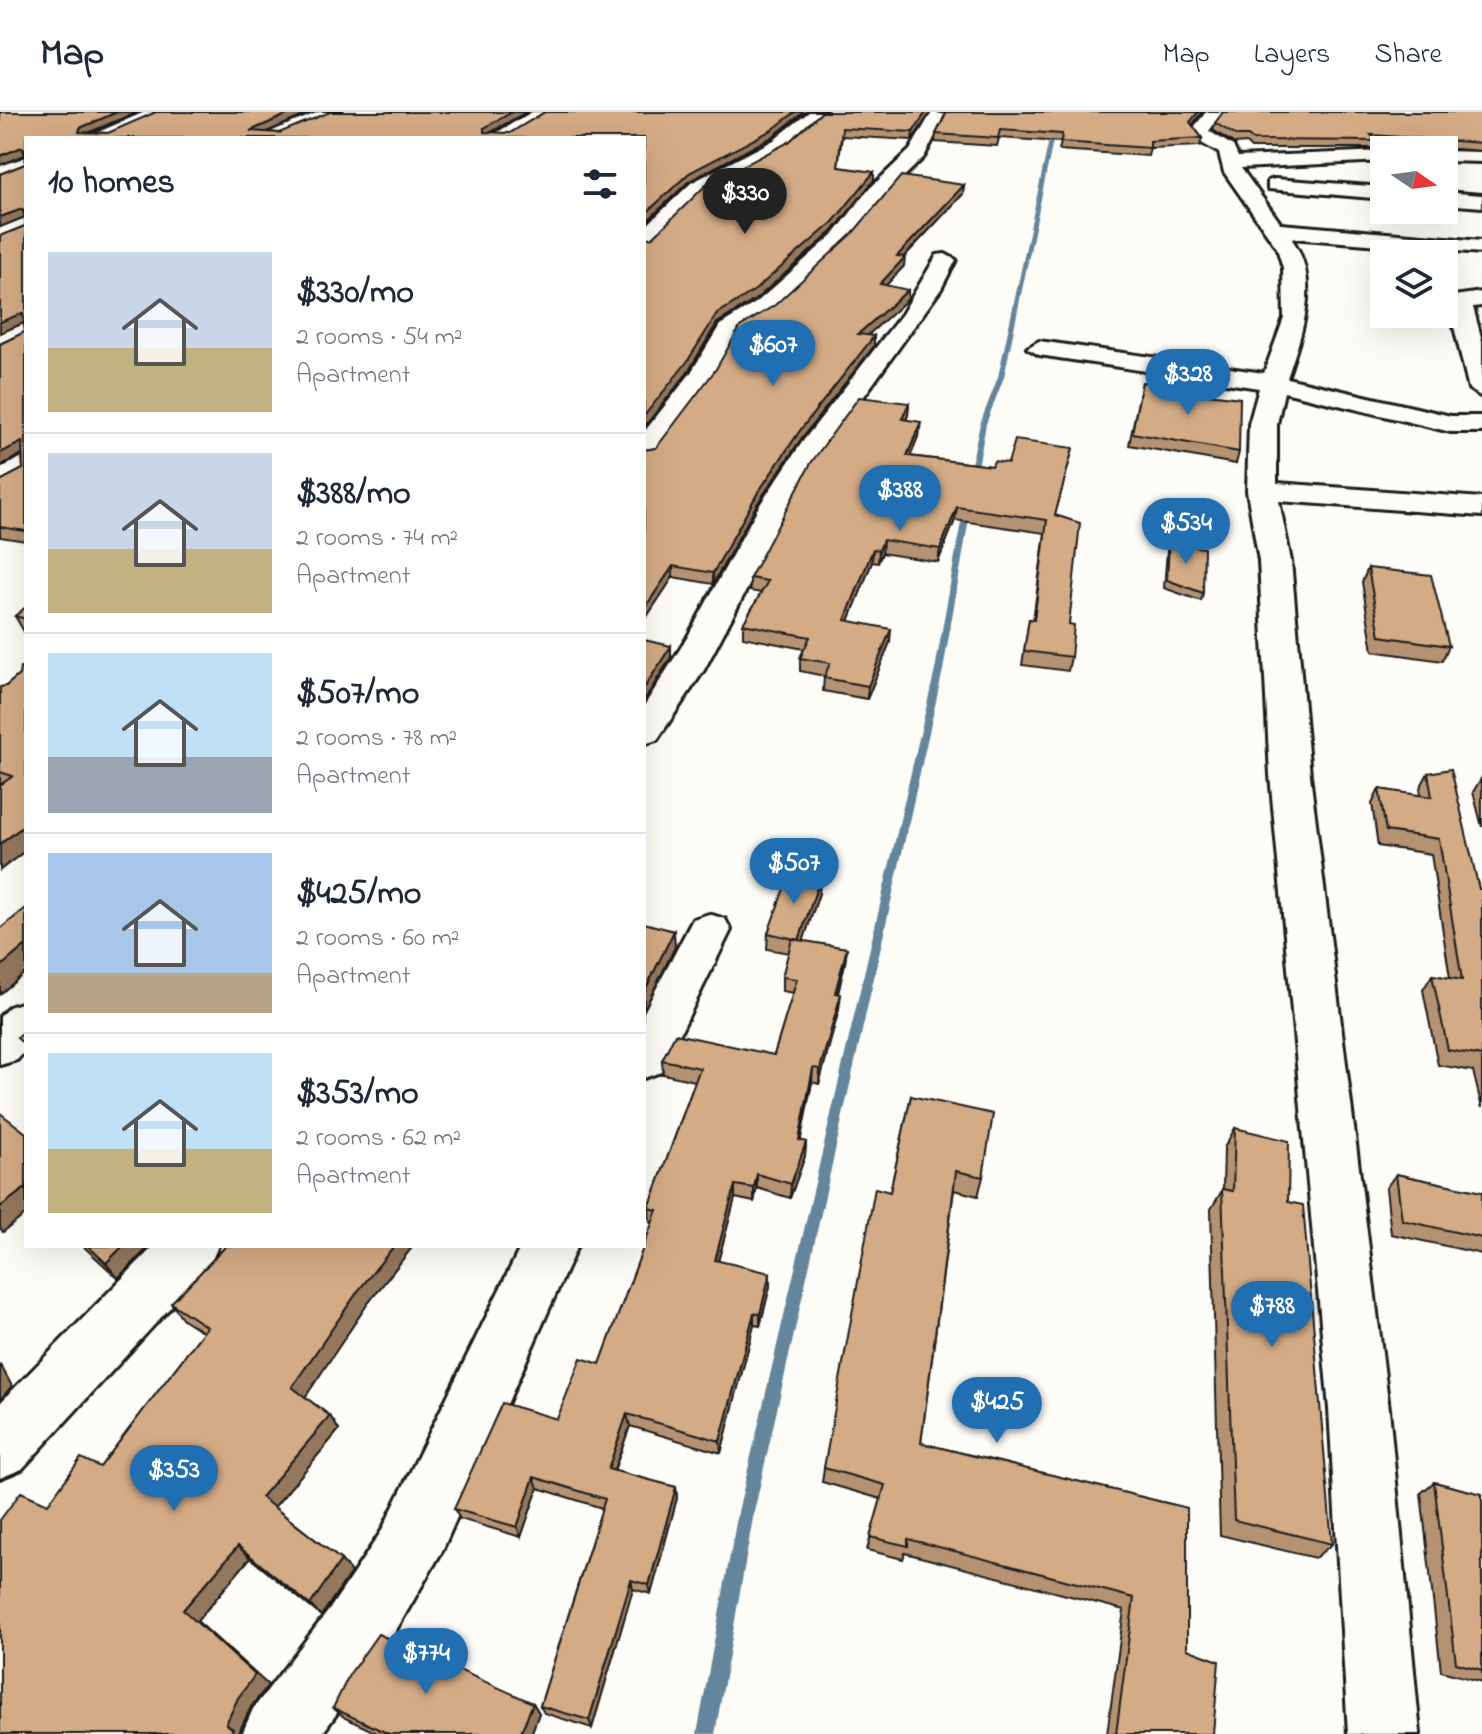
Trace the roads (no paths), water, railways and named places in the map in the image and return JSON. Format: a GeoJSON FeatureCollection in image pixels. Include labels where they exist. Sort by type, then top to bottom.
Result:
{"type":"FeatureCollection","features":[{"type":"Feature","properties":{"kind":"street"},"geometry":{"type":"LineString","coordinates":[[98,136],[160,112]]}},
{"type":"Feature","properties":{"kind":"street"},"geometry":{"type":"LineString","coordinates":[[269,136],[334,112]]}},
{"type":"Feature","properties":{"kind":"street"},"geometry":{"type":"LineString","coordinates":[[500,136],[545,112]]}},
{"type":"Feature","properties":{"kind":"street"},"geometry":{"type":"LineString","coordinates":[[646,238],[678,201],[707,181],[776,147],[818,112]]}},
{"type":"Feature","properties":{"kind":"street"},"geometry":{"type":"LineString","coordinates":[[1215,112],[1200,131],[1204,137],[1227,150],[1235,172],[1288,248],[1294,268],[1296,318],[1273,382],[1263,424],[1262,491],[1275,561],[1290,775],[1359,1409],[1384,1734]]}},
{"type":"Feature","properties":{"kind":"street"},"geometry":{"type":"LineString","coordinates":[[646,448],[701,377],[728,330],[765,307],[842,237],[874,195],[918,153],[938,115]]}},
{"type":"Feature","properties":{"kind":"street"},"geometry":{"type":"LineString","coordinates":[[1458,156],[1482,157]]}},
{"type":"Feature","properties":{"kind":"street"},"geometry":{"type":"LineString","coordinates":[[1235,172],[1370,158]]}},
{"type":"Feature","properties":{"kind":"street"},"geometry":{"type":"LineString","coordinates":[[1235,172],[1370,191]]}},
{"type":"Feature","properties":{"kind":"street"},"geometry":{"type":"LineString","coordinates":[[1458,199],[1482,201]]}},
{"type":"Feature","properties":{"kind":"street"},"geometry":{"type":"LineString","coordinates":[[1275,230],[1482,247]]}},
{"type":"Feature","properties":{"kind":"street"},"geometry":{"type":"LineString","coordinates":[[646,729],[709,636],[765,522],[795,472],[872,373],[926,294],[945,260]]}},
{"type":"Feature","properties":{"kind":"street"},"geometry":{"type":"LineString","coordinates":[[1482,299],[1469,298],[1462,301],[1461,306],[1482,389]]}},
{"type":"Feature","properties":{"kind":"street"},"geometry":{"type":"LineString","coordinates":[[1039,348],[1273,382],[1451,424],[1482,424]]}},
{"type":"Feature","properties":{"kind":"street"},"geometry":{"type":"LineString","coordinates":[[0,482],[24,465]]}},
{"type":"Feature","properties":{"kind":"street"},"geometry":{"type":"LineString","coordinates":[[1262,491],[1482,507]]}},
{"type":"Feature","properties":{"kind":"street"},"geometry":{"type":"LineString","coordinates":[[646,1054],[709,930]]}},
{"type":"Feature","properties":{"kind":"street"},"geometry":{"type":"LineString","coordinates":[[0,1046],[24,1022]]}},
{"type":"Feature","properties":{"kind":"street"},"geometry":{"type":"LineString","coordinates":[[0,1447],[189,1248]]}},
{"type":"Feature","properties":{"kind":"street"},"geometry":{"type":"LineString","coordinates":[[278,1734],[349,1641],[419,1528],[520,1302],[549,1248]]}},
{"type":"Feature","properties":{"kind":"waterway"},"geometry":{"type":"LineString","coordinates":[[972,478],[983,424],[1001,377],[1057,112]]}},
{"type":"Feature","properties":{"kind":"waterway"},"geometry":{"type":"LineString","coordinates":[[706,1734],[746,1512],[939,670],[967,507]]}}]}
